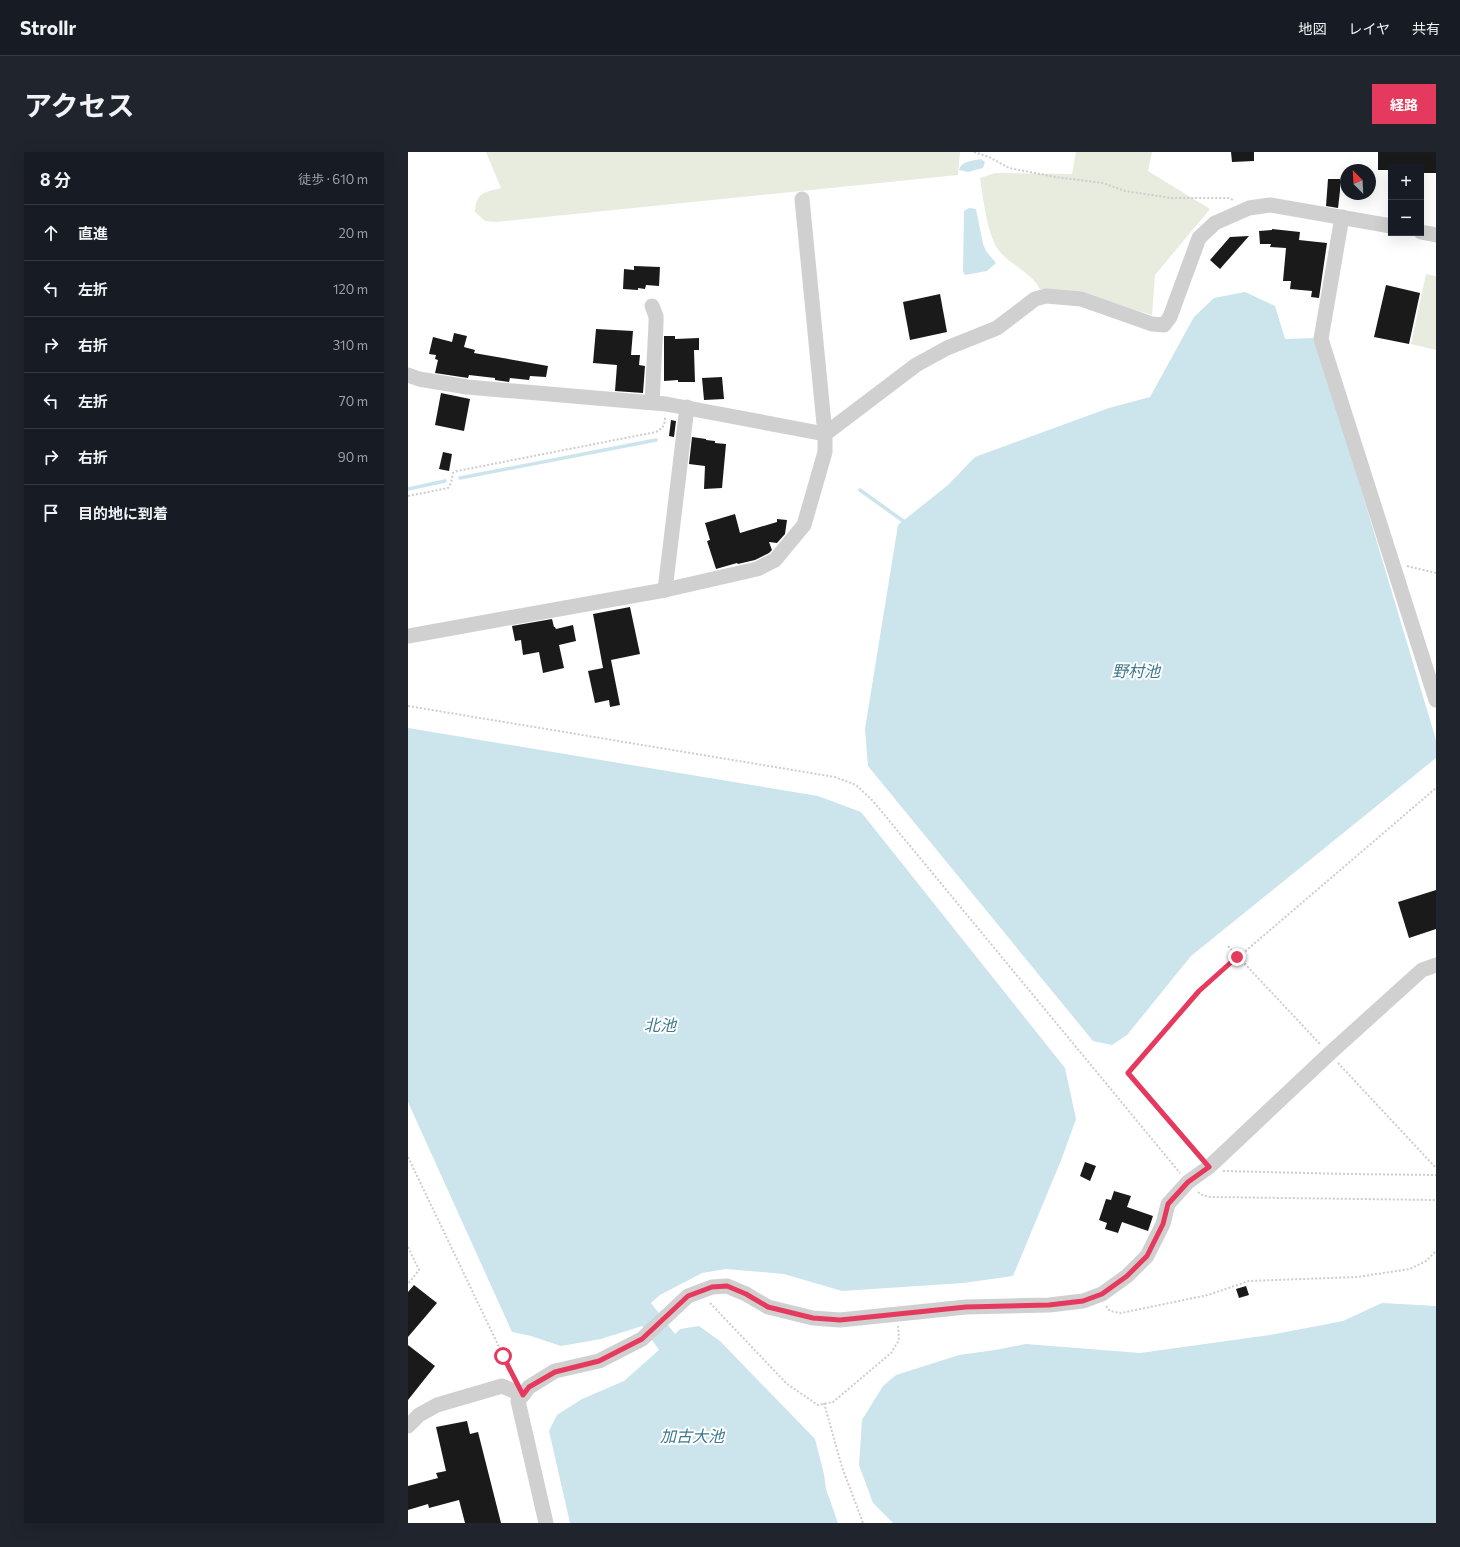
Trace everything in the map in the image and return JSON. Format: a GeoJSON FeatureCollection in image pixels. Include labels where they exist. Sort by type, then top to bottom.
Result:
{"type":"FeatureCollection","features":[{"type":"Feature","properties":{"kind":"street"},"geometry":{"type":"LineString","coordinates":[[408,636],[665,590],[757,569],[775,560],[804,525],[825,452],[826,434],[802,199]]}},
{"type":"Feature","properties":{"kind":"street"},"geometry":{"type":"LineString","coordinates":[[408,375],[419,379],[467,387],[652,402],[687,407],[826,434],[916,365],[947,348],[997,328],[1035,299],[1046,296],[1081,299],[1152,324],[1164,324],[1170,317],[1200,238],[1215,223],[1249,208],[1270,205],[1388,225]]}},
{"type":"Feature","properties":{"kind":"street"},"geometry":{"type":"LineString","coordinates":[[1342,217],[1321,338],[1436,700]]}},
{"type":"Feature","properties":{"kind":"street"},"geometry":{"type":"LineString","coordinates":[[1424,233],[1436,236]]}},
{"type":"Feature","properties":{"kind":"street"},"geometry":{"type":"LineString","coordinates":[[652,306],[656,316],[656,324],[652,402]]}},
{"type":"Feature","properties":{"kind":"street"},"geometry":{"type":"LineString","coordinates":[[665,590],[687,407]]}},
{"type":"Feature","properties":{"kind":"street"},"geometry":{"type":"LineString","coordinates":[[546,1523],[518,1401],[529,1387],[555,1372],[599,1361],[642,1339],[688,1296],[712,1287],[727,1286],[746,1294],[768,1307],[813,1318],[840,1320],[966,1307],[1049,1305],[1083,1301],[1102,1294],[1127,1276],[1147,1256],[1163,1224],[1168,1204],[1188,1182],[1209,1167],[1329,1054],[1422,970],[1436,965]]}},
{"type":"Feature","properties":{"kind":"street"},"geometry":{"type":"LineString","coordinates":[[408,1426],[419,1415],[437,1405],[502,1386],[523,1395]]}},
{"type":"Feature","properties":{"kind":"path"},"geometry":{"type":"LineString","coordinates":[[974,152],[989,156],[1009,168],[1056,177],[1103,183],[1125,191],[1171,198],[1228,198],[1249,208]]}},
{"type":"Feature","properties":{"kind":"path"},"geometry":{"type":"LineString","coordinates":[[408,496],[448,488],[451,483],[453,473],[457,471],[656,432],[665,424],[666,404]]}},
{"type":"Feature","properties":{"kind":"path"},"geometry":{"type":"LineString","coordinates":[[1394,564],[1410,566],[1436,573]]}},
{"type":"Feature","properties":{"kind":"path"},"geometry":{"type":"LineString","coordinates":[[408,706],[835,777],[856,785],[873,801],[1188,1182],[1202,1195],[1211,1197],[1436,1200]]}},
{"type":"Feature","properties":{"kind":"path"},"geometry":{"type":"LineString","coordinates":[[1436,788],[1199,991],[1128,1073],[1209,1167],[1217,1171],[1247,1173],[1436,1175]]}},
{"type":"Feature","properties":{"kind":"path"},"geometry":{"type":"LineString","coordinates":[[408,1157],[523,1395]]}},
{"type":"Feature","properties":{"kind":"path"},"geometry":{"type":"LineString","coordinates":[[408,1247],[419,1270],[408,1284]]}},
{"type":"Feature","properties":{"kind":"path"},"geometry":{"type":"LineString","coordinates":[[1102,1294],[1102,1302],[1110,1311],[1121,1313],[1208,1295],[1249,1281],[1357,1277],[1410,1269],[1426,1261],[1436,1251]]}},
{"type":"Feature","properties":{"kind":"path"},"geometry":{"type":"LineString","coordinates":[[701,1291],[787,1384],[818,1405],[833,1402],[891,1353],[899,1340],[898,1314]]}},
{"type":"Feature","properties":{"kind":"path"},"geometry":{"type":"LineString","coordinates":[[824,1404],[842,1467],[863,1523]]}},
{"type":"Feature","properties":{"kind":"shaded area"},"geometry":{"type":"Polygon","coordinates":[[[486,152],[960,152],[958,175],[496,222],[485,221],[475,212],[477,201],[482,194],[501,188],[486,152]]]}},
{"type":"Feature","properties":{"kind":"shaded area"},"geometry":{"type":"Polygon","coordinates":[[[1076,152],[1152,152],[1148,171],[1210,209],[1155,275],[1152,315],[1078,293],[1040,289],[1032,278],[1000,252],[992,237],[986,216],[980,178],[995,173],[1072,174],[1076,152]]]}},
{"type":"Feature","properties":{"kind":"shaded area"},"geometry":{"type":"Polygon","coordinates":[[[1426,274],[1436,276],[1436,350],[1411,344],[1426,274]]]}},
{"type":"Feature","properties":{"kind":"water"},"geometry":{"type":"Polygon","coordinates":[[[981,159],[985,162],[983,168],[968,172],[959,170],[964,163],[981,159]]]}},
{"type":"Feature","properties":{"kind":"water"},"geometry":{"type":"Polygon","coordinates":[[[969,208],[976,209],[983,244],[986,251],[996,263],[987,271],[965,275],[963,271],[964,211],[969,208]]]}},
{"type":"Feature","properties":{"kind":"water","name":"野村池"},"geometry":{"type":"Polygon","coordinates":[[[1245,292],[1275,306],[1285,339],[1316,338],[1436,740],[1436,758],[1191,956],[1127,1035],[1112,1045],[1093,1041],[868,766],[865,729],[898,525],[948,485],[975,457],[1109,408],[1150,397],[1194,317],[1214,298],[1245,292]]]}},
{"type":"Feature","properties":{"kind":"water","name":"北池"},"geometry":{"type":"Polygon","coordinates":[[[408,728],[818,796],[861,812],[1065,1068],[1076,1119],[1062,1158],[1013,1276],[963,1283],[842,1291],[784,1274],[726,1269],[702,1273],[660,1295],[651,1303],[675,1334],[680,1329],[699,1326],[720,1341],[815,1439],[824,1474],[826,1489],[838,1523],[570,1523],[549,1431],[557,1415],[582,1399],[624,1381],[659,1350],[642,1326],[601,1339],[561,1346],[531,1336],[512,1332],[408,1102],[408,728]]]}},
{"type":"Feature","properties":{"kind":"water"},"geometry":{"type":"Polygon","coordinates":[[[1382,1303],[1436,1306],[1436,1523],[893,1523],[873,1503],[859,1465],[862,1420],[883,1386],[896,1375],[959,1355],[1026,1344],[1140,1353],[1270,1335],[1343,1321],[1382,1303]]]}},
{"type":"Feature","properties":{"kind":"building"},"geometry":{"type":"Polygon","coordinates":[[[1231,152],[1254,152],[1254,161],[1232,162],[1231,152]]]}},
{"type":"Feature","properties":{"kind":"building"},"geometry":{"type":"Polygon","coordinates":[[[1378,152],[1436,152],[1436,173],[1424,173],[1424,164],[1388,164],[1388,170],[1378,170],[1378,152]]]}},
{"type":"Feature","properties":{"kind":"building"},"geometry":{"type":"Polygon","coordinates":[[[1328,179],[1340,179],[1338,208],[1326,206],[1328,179]]]}},
{"type":"Feature","properties":{"kind":"building"},"geometry":{"type":"Polygon","coordinates":[[[1272,229],[1300,232],[1299,240],[1327,243],[1319,298],[1311,297],[1312,291],[1290,289],[1291,281],[1283,281],[1286,248],[1270,247],[1271,244],[1260,244],[1259,231],[1272,229]]]}},
{"type":"Feature","properties":{"kind":"building"},"geometry":{"type":"Polygon","coordinates":[[[1249,236],[1220,269],[1210,260],[1230,237],[1249,236]]]}},
{"type":"Feature","properties":{"kind":"building"},"geometry":{"type":"Polygon","coordinates":[[[634,266],[660,267],[659,286],[646,285],[645,289],[638,288],[638,290],[623,289],[624,269],[634,270],[634,266]]]}},
{"type":"Feature","properties":{"kind":"building"},"geometry":{"type":"Polygon","coordinates":[[[1386,285],[1420,293],[1409,344],[1374,337],[1386,285]]]}},
{"type":"Feature","properties":{"kind":"building"},"geometry":{"type":"Polygon","coordinates":[[[940,294],[947,332],[910,340],[903,302],[940,294]]]}},
{"type":"Feature","properties":{"kind":"building"},"geometry":{"type":"Polygon","coordinates":[[[596,329],[633,331],[631,355],[640,355],[639,365],[645,366],[643,393],[615,391],[617,365],[593,363],[596,329]]]}},
{"type":"Feature","properties":{"kind":"building"},"geometry":{"type":"Polygon","coordinates":[[[454,333],[467,336],[464,347],[475,350],[474,353],[548,366],[546,377],[530,376],[529,380],[510,378],[509,382],[495,380],[495,378],[469,375],[468,378],[435,373],[438,360],[435,359],[436,355],[429,354],[433,337],[452,342],[454,333]]]}},
{"type":"Feature","properties":{"kind":"building"},"geometry":{"type":"Polygon","coordinates":[[[664,336],[675,336],[675,339],[699,338],[699,350],[694,350],[695,382],[678,382],[678,380],[664,381],[664,336]]]}},
{"type":"Feature","properties":{"kind":"building"},"geometry":{"type":"Polygon","coordinates":[[[722,377],[724,399],[704,400],[702,378],[722,377]]]}},
{"type":"Feature","properties":{"kind":"building"},"geometry":{"type":"Polygon","coordinates":[[[441,393],[470,399],[464,431],[435,425],[441,393]]]}},
{"type":"Feature","properties":{"kind":"building"},"geometry":{"type":"Polygon","coordinates":[[[671,420],[676,421],[674,437],[669,436],[671,420]]]}},
{"type":"Feature","properties":{"kind":"building"},"geometry":{"type":"Polygon","coordinates":[[[692,437],[715,441],[715,443],[726,444],[722,488],[704,489],[705,466],[689,464],[692,437]]]}},
{"type":"Feature","properties":{"kind":"building"},"geometry":{"type":"Polygon","coordinates":[[[443,452],[452,454],[449,471],[439,469],[443,452]]]}},
{"type":"Feature","properties":{"kind":"building"},"geometry":{"type":"Polygon","coordinates":[[[735,514],[740,533],[777,522],[777,519],[787,520],[785,534],[777,543],[769,542],[772,550],[769,553],[755,560],[716,569],[707,541],[710,540],[705,523],[735,514]]]}},
{"type":"Feature","properties":{"kind":"building"},"geometry":{"type":"Polygon","coordinates":[[[630,607],[640,654],[611,660],[620,705],[610,707],[609,700],[595,703],[588,671],[603,668],[593,614],[630,607]]]}},
{"type":"Feature","properties":{"kind":"building"},"geometry":{"type":"Polygon","coordinates":[[[552,619],[556,629],[573,625],[576,641],[559,645],[564,668],[543,673],[539,652],[523,655],[521,640],[515,641],[512,626],[552,619]]]}},
{"type":"Feature","properties":{"kind":"building"},"geometry":{"type":"Polygon","coordinates":[[[1436,890],[1436,929],[1409,938],[1398,902],[1436,890]]]}},
{"type":"Feature","properties":{"kind":"building"},"geometry":{"type":"Polygon","coordinates":[[[1085,1162],[1096,1166],[1090,1181],[1080,1176],[1085,1162]]]}},
{"type":"Feature","properties":{"kind":"building"},"geometry":{"type":"Polygon","coordinates":[[[1114,1191],[1131,1196],[1127,1207],[1153,1216],[1148,1231],[1122,1222],[1118,1233],[1105,1229],[1107,1223],[1099,1220],[1106,1199],[1111,1200],[1114,1191]]]}},
{"type":"Feature","properties":{"kind":"building"},"geometry":{"type":"Polygon","coordinates":[[[414,1285],[437,1303],[408,1337],[408,1292],[414,1285]]]}},
{"type":"Feature","properties":{"kind":"building"},"geometry":{"type":"Polygon","coordinates":[[[1246,1286],[1249,1295],[1239,1298],[1236,1289],[1246,1286]]]}},
{"type":"Feature","properties":{"kind":"building"},"geometry":{"type":"Polygon","coordinates":[[[408,1345],[435,1366],[408,1400],[408,1345]]]}},
{"type":"Feature","properties":{"kind":"building"},"geometry":{"type":"Polygon","coordinates":[[[467,1421],[470,1434],[478,1432],[501,1523],[465,1523],[459,1500],[429,1508],[428,1504],[408,1510],[408,1486],[438,1478],[436,1473],[446,1471],[436,1427],[467,1421]]]}},
{"type":"Feature","properties":{"kind":"waterway"},"geometry":{"type":"LineString","coordinates":[[460,478],[656,440]]}},
{"type":"Feature","properties":{"kind":"waterway"},"geometry":{"type":"LineString","coordinates":[[408,489],[445,481]]}},
{"type":"Feature","properties":{"kind":"waterway"},"geometry":{"type":"LineString","coordinates":[[860,490],[906,523]]}},
{"type":"Feature","properties":{"kind":"route"},"geometry":{"type":"LineString","coordinates":[[503,1356],[523,1395],[529,1387],[555,1372],[599,1361],[642,1339],[688,1296],[712,1287],[727,1286],[746,1294],[768,1307],[813,1318],[840,1320],[966,1307],[1049,1305],[1083,1301],[1102,1294],[1127,1276],[1147,1256],[1163,1224],[1168,1204],[1188,1182],[1209,1167],[1128,1073],[1199,991],[1237,957]]}},
{"type":"Feature","properties":{"kind":"water label","name":"加古大池"},"geometry":{"type":"Point","coordinates":[692,1436]}}]}
